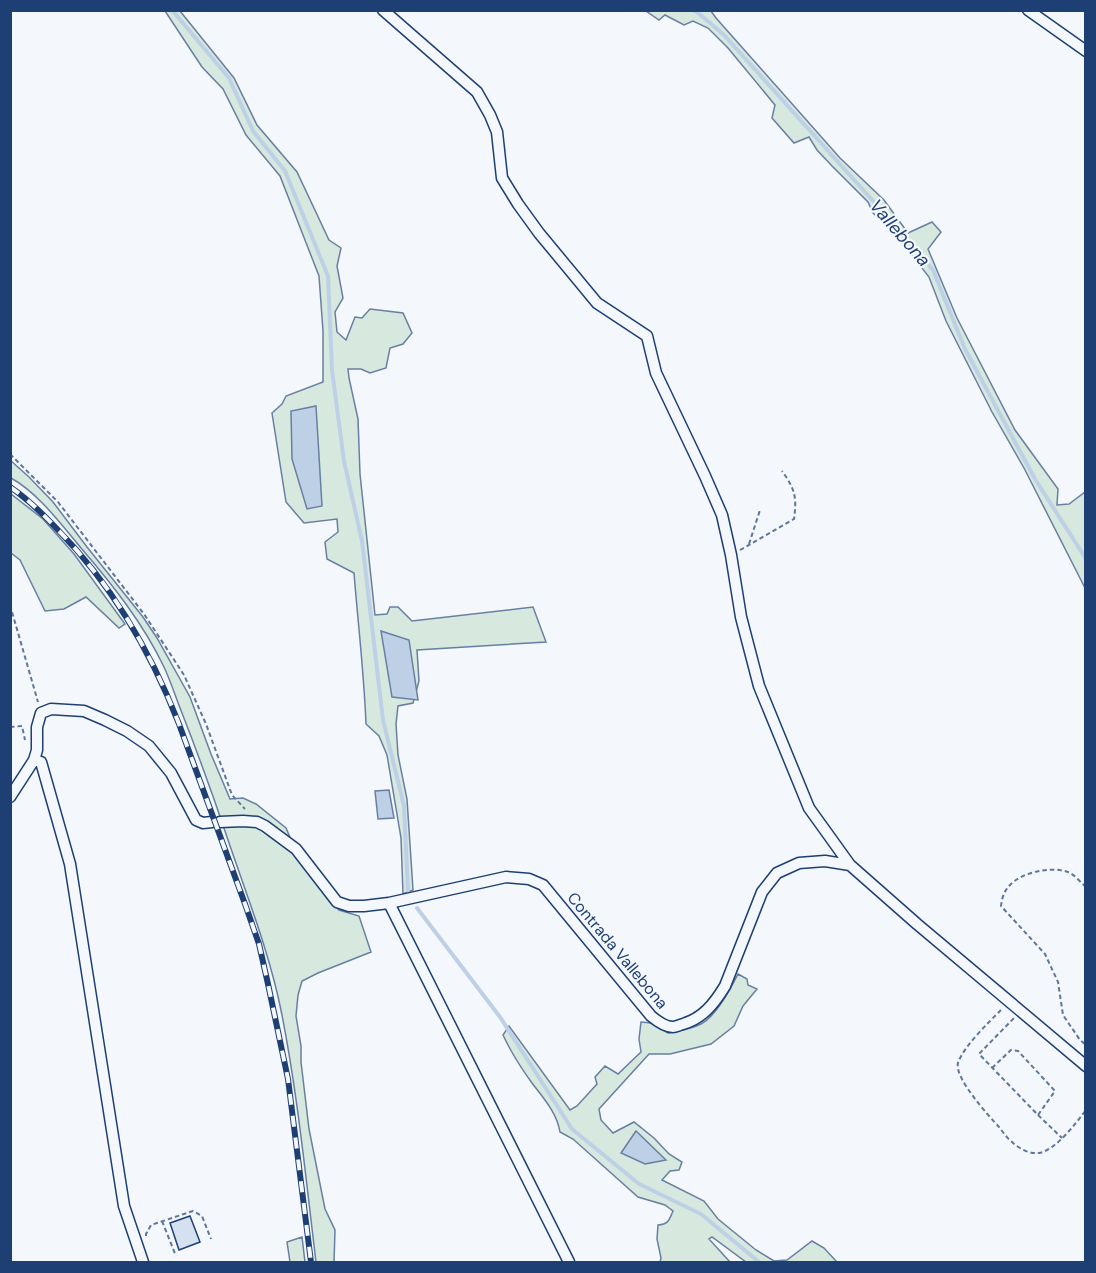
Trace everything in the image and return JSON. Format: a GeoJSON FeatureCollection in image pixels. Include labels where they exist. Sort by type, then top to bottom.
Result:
{"type":"FeatureCollection","features":[{"type":"Feature","properties":{"kind":"street"},"geometry":{"type":"LineString","coordinates":[[383,10],[477,92],[497,132],[502,178],[518,204],[597,303],[647,336],[656,372],[722,515],[741,617],[759,686],[809,808],[850,865],[1009,1003],[1086,1066]]}},
{"type":"Feature","properties":{"kind":"street"},"geometry":{"type":"LineString","coordinates":[[1028,10],[1086,51]]}},
{"type":"Feature","properties":{"kind":"street"},"geometry":{"type":"LineString","coordinates":[[10,797],[34,760],[37,750],[37,727],[41,713],[51,709],[84,711],[127,731],[149,746],[171,773],[196,820],[203,823],[257,822]]}},
{"type":"Feature","properties":{"kind":"street"},"geometry":{"type":"LineString","coordinates":[[34,760],[41,762],[70,864],[124,1206],[143,1263]]}},
{"type":"Feature","properties":{"kind":"street","name":"Contrada Vallebona"},"geometry":{"type":"LineString","coordinates":[[257,822],[296,849],[337,902],[349,906],[389,903],[506,878],[529,879],[543,885],[651,1016],[662,1024],[673,1027],[690,1022],[704,1014],[717,1000],[762,892],[777,873],[799,863],[825,861],[850,865]]}},
{"type":"Feature","properties":{"kind":"street"},"geometry":{"type":"LineString","coordinates":[[389,903],[569,1263]]}},
{"type":"Feature","properties":{"kind":"path"},"geometry":{"type":"LineString","coordinates":[[10,454],[58,502],[144,614],[184,675],[206,724],[232,795],[257,822]]}},
{"type":"Feature","properties":{"kind":"path"},"geometry":{"type":"LineString","coordinates":[[731,555],[794,519],[796,503],[792,485],[782,471]]}},
{"type":"Feature","properties":{"kind":"path"},"geometry":{"type":"LineString","coordinates":[[749,544],[760,510]]}},
{"type":"Feature","properties":{"kind":"path"},"geometry":{"type":"LineString","coordinates":[[10,605],[41,713]]}},
{"type":"Feature","properties":{"kind":"path"},"geometry":{"type":"LineString","coordinates":[[10,727],[22,726],[26,742]]}},
{"type":"Feature","properties":{"kind":"path"},"geometry":{"type":"LineString","coordinates":[[1086,887],[1070,872],[1053,869],[1040,870],[1011,883],[1003,895],[1001,906],[1045,954],[1058,982],[1064,1015],[1080,1040],[1086,1045]]}},
{"type":"Feature","properties":{"kind":"path"},"geometry":{"type":"LineString","coordinates":[[1009,1003],[968,1045],[957,1064],[958,1070],[977,1102],[1010,1141],[1025,1151],[1033,1153],[1049,1150],[1086,1110]]}},
{"type":"Feature","properties":{"kind":"path"},"geometry":{"type":"LineString","coordinates":[[1020,1012],[979,1054],[1062,1138]]}},
{"type":"Feature","properties":{"kind":"path"},"geometry":{"type":"LineString","coordinates":[[992,1068],[1011,1050],[1018,1051],[1055,1091],[1038,1115]]}},
{"type":"Feature","properties":{"kind":"path"},"geometry":{"type":"LineString","coordinates":[[148,1246],[146,1234],[151,1225],[193,1211],[202,1216],[211,1239]]}},
{"type":"Feature","properties":{"kind":"path"},"geometry":{"type":"LineString","coordinates":[[162,1221],[176,1256]]}},
{"type":"Feature","properties":{"kind":"shaded area"},"geometry":{"type":"Polygon","coordinates":[[[165,11],[180,11],[234,78],[257,125],[297,172],[329,240],[341,248],[337,266],[343,298],[335,312],[337,332],[346,340],[355,317],[362,318],[370,309],[403,313],[412,333],[403,344],[390,348],[386,368],[370,373],[361,369],[348,369],[358,419],[360,474],[375,615],[387,614],[390,607],[398,607],[412,621],[533,607],[546,642],[417,650],[419,681],[413,703],[398,706],[396,724],[398,755],[407,799],[413,890],[403,894],[401,838],[387,755],[379,736],[366,724],[354,573],[327,559],[325,542],[338,532],[337,519],[304,523],[286,502],[272,413],[282,404],[286,396],[323,382],[323,331],[319,276],[280,176],[246,135],[223,89],[202,67],[165,11]]]}},
{"type":"Feature","properties":{"kind":"shaded area"},"geometry":{"type":"Polygon","coordinates":[[[646,11],[711,11],[840,158],[884,200],[908,233],[932,222],[941,232],[928,249],[957,318],[1015,430],[1058,489],[1057,505],[1069,504],[1085,492],[1085,588],[946,321],[929,277],[894,232],[873,213],[868,202],[817,150],[809,137],[794,143],[772,118],[775,105],[728,48],[708,28],[693,21],[684,25],[665,15],[659,20],[646,11]]]}},
{"type":"Feature","properties":{"kind":"shaded area"},"geometry":{"type":"Polygon","coordinates":[[[10,460],[53,502],[157,638],[190,697],[230,799],[243,798],[256,804],[286,828],[298,856],[339,910],[359,916],[371,952],[302,981],[296,1016],[309,1129],[325,1209],[335,1230],[334,1262],[316,1262],[293,1077],[271,970],[258,925],[169,678],[147,635],[93,562],[49,510],[31,492],[11,478],[10,460]]]}},
{"type":"Feature","properties":{"kind":"shaded area"},"geometry":{"type":"Polygon","coordinates":[[[11,494],[43,519],[74,554],[125,624],[119,628],[86,597],[64,609],[45,611],[20,560],[11,553],[11,494]]]}},
{"type":"Feature","properties":{"kind":"shaded area"},"geometry":{"type":"Polygon","coordinates":[[[738,974],[747,979],[748,985],[757,989],[743,1006],[734,1026],[711,1044],[670,1054],[649,1054],[599,1109],[601,1120],[613,1133],[634,1122],[654,1138],[669,1154],[682,1162],[679,1170],[670,1171],[662,1180],[704,1201],[718,1219],[756,1250],[774,1261],[787,1260],[812,1241],[824,1248],[837,1262],[746,1262],[712,1237],[709,1239],[730,1262],[660,1262],[658,1225],[667,1223],[673,1211],[665,1205],[638,1197],[573,1139],[560,1132],[553,1112],[520,1066],[503,1035],[509,1026],[570,1110],[577,1106],[597,1084],[595,1077],[605,1066],[618,1074],[641,1052],[639,1039],[641,1022],[651,1023],[668,1033],[701,1024],[717,1009],[738,974]]]}},
{"type":"Feature","properties":{"kind":"shaded area"},"geometry":{"type":"Polygon","coordinates":[[[302,1237],[305,1262],[290,1262],[287,1242],[302,1237]]]}},
{"type":"Feature","properties":{"kind":"water"},"geometry":{"type":"Polygon","coordinates":[[[316,406],[322,506],[307,509],[292,459],[291,411],[316,406]]]}},
{"type":"Feature","properties":{"kind":"water"},"geometry":{"type":"Polygon","coordinates":[[[381,631],[409,640],[418,700],[392,697],[381,631]]]}},
{"type":"Feature","properties":{"kind":"water"},"geometry":{"type":"Polygon","coordinates":[[[389,790],[394,818],[378,819],[375,791],[389,790]]]}},
{"type":"Feature","properties":{"kind":"water"},"geometry":{"type":"Polygon","coordinates":[[[636,1131],[666,1160],[645,1164],[621,1153],[636,1131]]]}},
{"type":"Feature","properties":{"kind":"building"},"geometry":{"type":"Polygon","coordinates":[[[190,1216],[200,1242],[179,1250],[170,1223],[190,1216]]]}},
{"type":"Feature","properties":{"kind":"waterway"},"geometry":{"type":"LineString","coordinates":[[172,10],[229,78],[253,131],[285,171],[328,276],[332,370],[344,461],[362,541],[383,720],[404,806],[408,891]]}},
{"type":"Feature","properties":{"kind":"waterway","name":"Vallebona"},"geometry":{"type":"LineString","coordinates":[[693,10],[724,35],[933,270],[965,349],[1035,479],[1086,559]]}},
{"type":"Feature","properties":{"kind":"waterway"},"geometry":{"type":"LineString","coordinates":[[417,908],[500,1017],[572,1129],[639,1184],[701,1214],[759,1262]]}},
{"type":"Feature","properties":{"kind":"railway"},"geometry":{"type":"LineString","coordinates":[[10,487],[35,507],[96,573],[143,645],[179,724],[259,944],[288,1079],[311,1262]]}}]}
